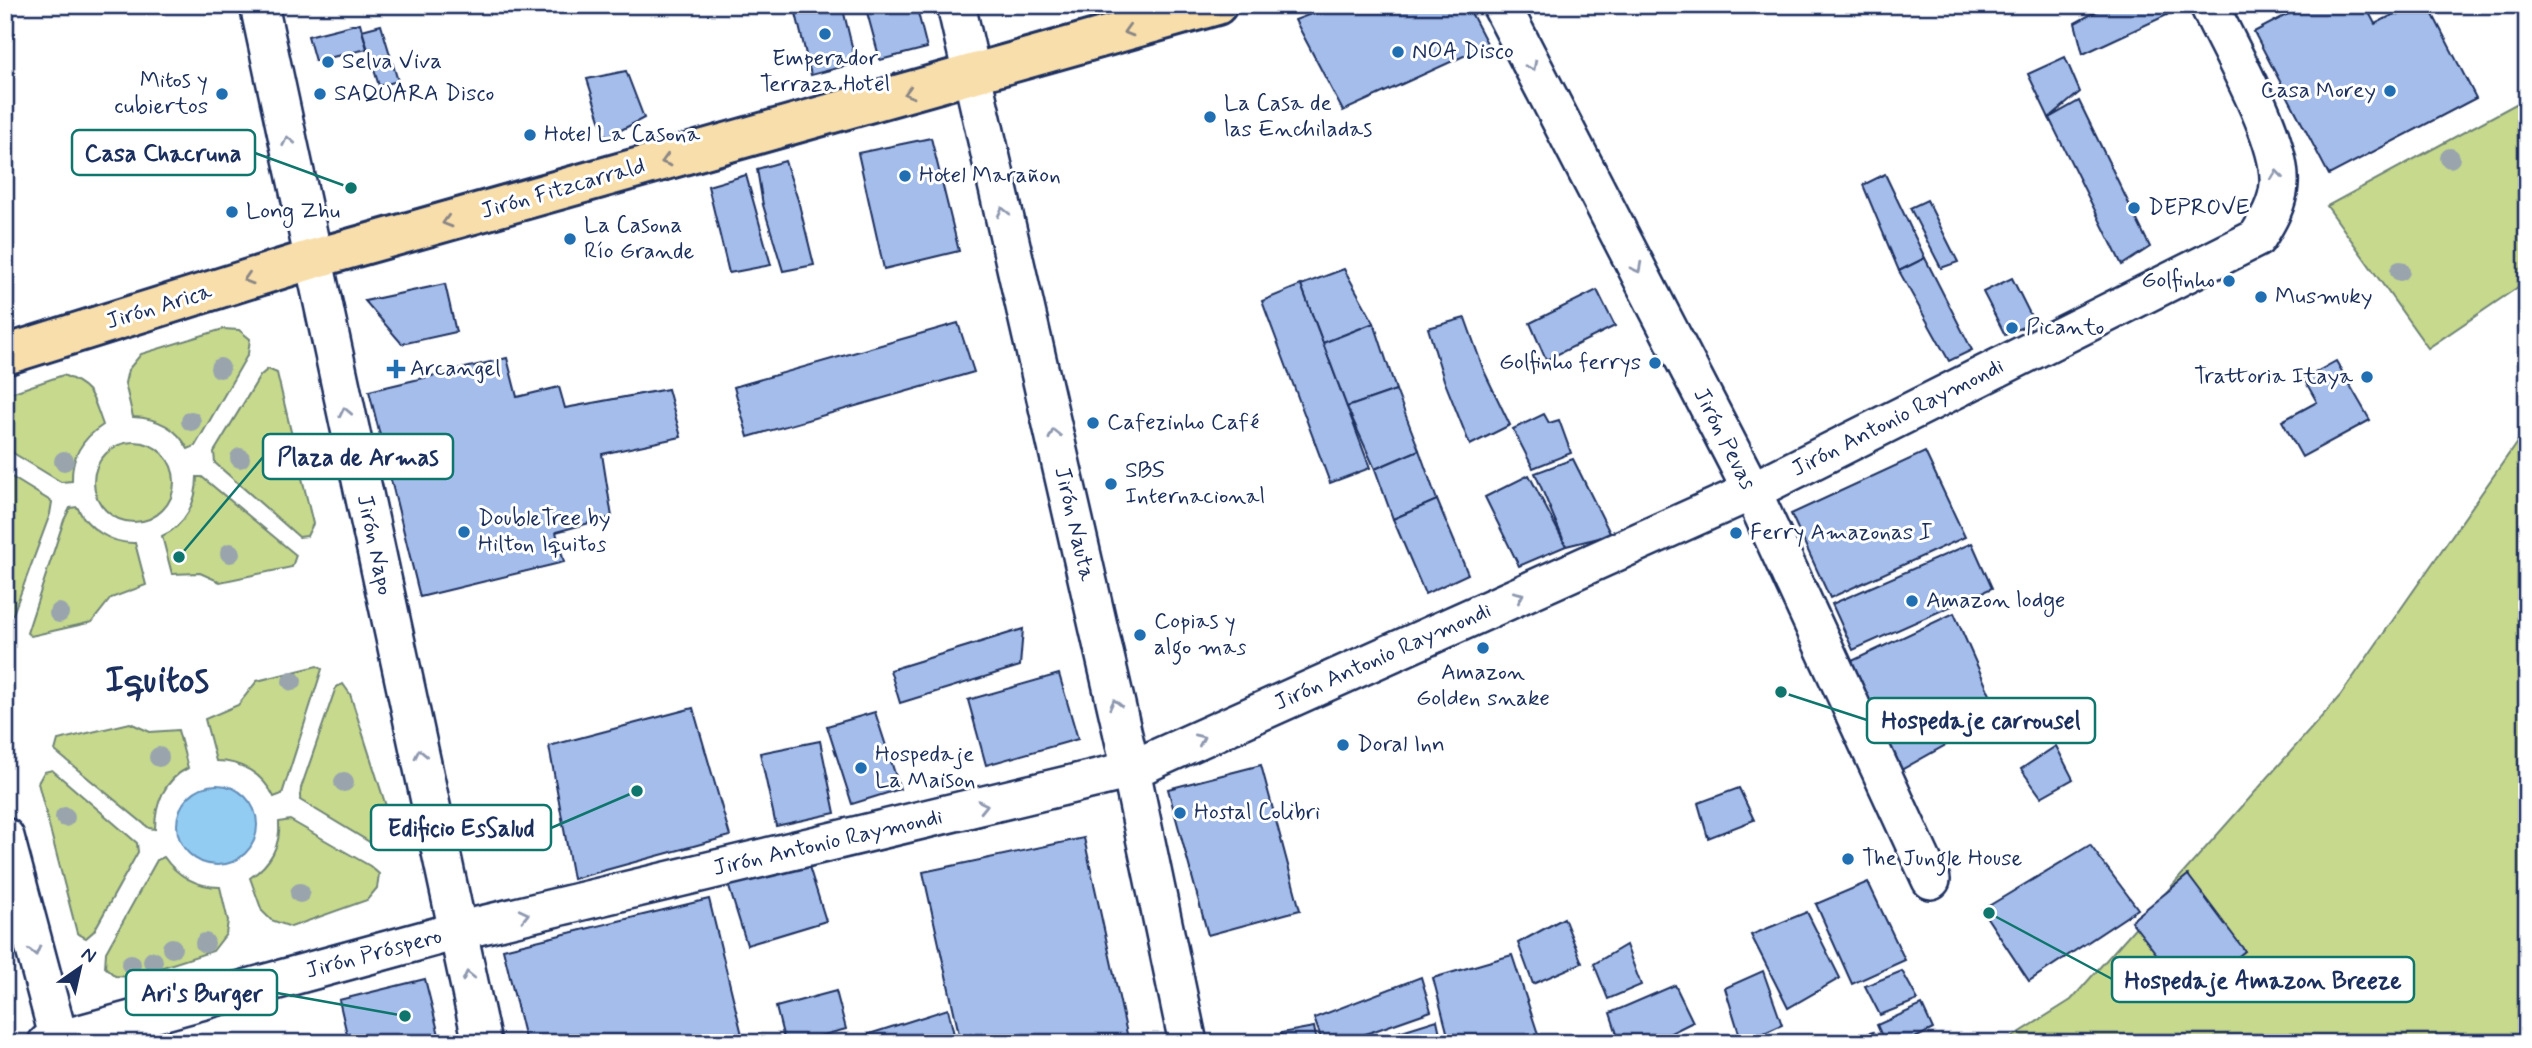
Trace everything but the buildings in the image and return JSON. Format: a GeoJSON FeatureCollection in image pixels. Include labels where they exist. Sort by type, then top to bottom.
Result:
{"type":"FeatureCollection","features":[{"type":"Feature","properties":{"kind":"main road","name":"Jirón Fitzcarrald"},"geometry":{"type":"LineString","coordinates":[[313,259],[1217,5]]}},
{"type":"Feature","properties":{"kind":"main road","name":"Jirón Arica"},"geometry":{"type":"LineString","coordinates":[[5,355],[313,259]]}},
{"type":"Feature","properties":{"kind":"street","name":"Jirón Napo"},"geometry":{"type":"LineString","coordinates":[[259,5],[482,1043]]}},
{"type":"Feature","properties":{"kind":"street","name":"Jirón Nauta"},"geometry":{"type":"LineString","coordinates":[[957,5],[1130,770],[1188,1043]]}},
{"type":"Feature","properties":{"kind":"street","name":"Jirón Pevas"},"geometry":{"type":"LineString","coordinates":[[1501,5],[1752,491],[1931,880]]}},
{"type":"Feature","properties":{"kind":"street","name":"Jirón Antonio Raymondi"},"geometry":{"type":"LineString","coordinates":[[457,931],[1130,770],[1752,491],[2258,239],[2273,210],[2279,183],[2271,136],[2209,5]]}},
{"type":"Feature","properties":{"kind":"street"},"geometry":{"type":"LineString","coordinates":[[5,837],[56,1042]]}},
{"type":"Feature","properties":{"kind":"street","name":"Jirón Próspero"},"geometry":{"type":"LineString","coordinates":[[56,1042],[457,931]]}},
{"type":"Feature","properties":{"kind":"green space"},"geometry":{"type":"Polygon","coordinates":[[[2527,98],[2527,281],[2428,348],[2327,206],[2527,98]]]}},
{"type":"Feature","properties":{"kind":"green space"},"geometry":{"type":"Polygon","coordinates":[[[223,329],[239,330],[250,339],[248,354],[195,446],[188,449],[178,435],[158,422],[133,417],[125,383],[128,370],[141,354],[223,329]]]}},
{"type":"Feature","properties":{"kind":"green space"},"geometry":{"type":"Polygon","coordinates":[[[268,369],[277,373],[313,524],[307,536],[299,537],[215,463],[214,452],[260,376],[268,369]]]}},
{"type":"Feature","properties":{"kind":"green space"},"geometry":{"type":"Polygon","coordinates":[[[63,375],[86,388],[94,400],[103,425],[84,442],[76,456],[72,481],[61,482],[5,448],[5,395],[63,375]]]}},
{"type":"Feature","properties":{"kind":"green space"},"geometry":{"type":"Polygon","coordinates":[[[2527,428],[2527,1043],[2003,1043],[2071,1000],[2340,696],[2527,428]]]}},
{"type":"Feature","properties":{"kind":"green space"},"geometry":{"type":"Polygon","coordinates":[[[134,442],[149,445],[162,454],[171,467],[174,482],[171,497],[162,510],[149,519],[134,522],[119,519],[106,510],[97,497],[94,482],[97,467],[106,454],[119,445],[134,442]]]}},
{"type":"Feature","properties":{"kind":"green space"},"geometry":{"type":"Polygon","coordinates":[[[5,473],[52,502],[13,614],[6,617],[5,473]]]}},
{"type":"Feature","properties":{"kind":"green space"},"geometry":{"type":"Polygon","coordinates":[[[197,477],[202,477],[296,555],[292,567],[220,582],[200,573],[172,574],[162,536],[177,526],[188,512],[195,495],[197,477]]]}},
{"type":"Feature","properties":{"kind":"green space"},"geometry":{"type":"Polygon","coordinates":[[[77,507],[93,528],[109,538],[135,543],[146,585],[111,598],[92,622],[31,636],[27,633],[64,520],[70,508],[77,507]]]}},
{"type":"Feature","properties":{"kind":"green space"},"geometry":{"type":"Polygon","coordinates":[[[317,666],[322,669],[282,794],[274,797],[264,782],[242,766],[216,761],[205,719],[238,705],[257,681],[317,666]]]}},
{"type":"Feature","properties":{"kind":"green space"},"geometry":{"type":"Polygon","coordinates":[[[343,684],[350,694],[393,828],[391,841],[385,848],[373,844],[300,800],[301,788],[336,687],[343,684]]]}},
{"type":"Feature","properties":{"kind":"green space"},"geometry":{"type":"Polygon","coordinates":[[[130,723],[150,732],[178,730],[188,768],[173,779],[162,794],[155,829],[149,828],[55,751],[58,740],[130,723]]]}},
{"type":"Feature","properties":{"kind":"green space"},"geometry":{"type":"Polygon","coordinates":[[[52,770],[137,843],[138,852],[94,931],[86,938],[77,933],[38,783],[44,772],[52,770]]]}},
{"type":"Feature","properties":{"kind":"green space"},"geometry":{"type":"Polygon","coordinates":[[[290,820],[370,866],[379,874],[377,888],[367,900],[291,927],[271,920],[262,911],[250,878],[263,867],[276,847],[279,822],[290,820]]]}},
{"type":"Feature","properties":{"kind":"green space"},"geometry":{"type":"Polygon","coordinates":[[[164,857],[175,870],[188,879],[203,885],[220,887],[228,921],[226,934],[213,951],[132,977],[115,976],[105,967],[106,952],[157,860],[164,857]]]}},
{"type":"Feature","properties":{"kind":"water"},"geometry":{"type":"Polygon","coordinates":[[[217,785],[232,788],[245,797],[254,810],[257,825],[254,840],[245,853],[232,862],[217,865],[202,862],[189,853],[180,840],[177,825],[180,810],[189,797],[202,788],[217,785]]]}},
{"type":"Feature","properties":{"kind":"place","name":"Emperador Terraza Hotel"},"geometry":{"type":"Point","coordinates":[825,34]}},
{"type":"Feature","properties":{"kind":"place","name":"NOA Disco"},"geometry":{"type":"Point","coordinates":[1398,52]}},
{"type":"Feature","properties":{"kind":"place","name":"Selva Viva"},"geometry":{"type":"Point","coordinates":[328,62]}},
{"type":"Feature","properties":{"kind":"place","name":"Casa Morey"},"geometry":{"type":"Point","coordinates":[2390,91]}},
{"type":"Feature","properties":{"kind":"place","name":"Mitos y cubiertos"},"geometry":{"type":"Point","coordinates":[222,94]}},
{"type":"Feature","properties":{"kind":"place","name":"SAQUARA Disco"},"geometry":{"type":"Point","coordinates":[320,94]}},
{"type":"Feature","properties":{"kind":"place","name":"La Casa de las Enchiladas"},"geometry":{"type":"Point","coordinates":[1210,117]}},
{"type":"Feature","properties":{"kind":"place","name":"Hotel La Casona"},"geometry":{"type":"Point","coordinates":[530,135]}},
{"type":"Feature","properties":{"kind":"place","name":"Hotel Marañon"},"geometry":{"type":"Point","coordinates":[905,176]}},
{"type":"Feature","properties":{"kind":"place","name":"Casa Chacruna"},"geometry":{"type":"Point","coordinates":[351,188]}},
{"type":"Feature","properties":{"kind":"place","name":"DEPROVE"},"geometry":{"type":"Point","coordinates":[2134,208]}},
{"type":"Feature","properties":{"kind":"place","name":"Long Zhu"},"geometry":{"type":"Point","coordinates":[232,212]}},
{"type":"Feature","properties":{"kind":"place","name":"La Casona Río Grande"},"geometry":{"type":"Point","coordinates":[570,239]}},
{"type":"Feature","properties":{"kind":"place","name":"Golfinho"},"geometry":{"type":"Point","coordinates":[2229,281]}},
{"type":"Feature","properties":{"kind":"place","name":"Musmuky"},"geometry":{"type":"Point","coordinates":[2261,297]}},
{"type":"Feature","properties":{"kind":"place","name":"Picanto"},"geometry":{"type":"Point","coordinates":[2012,328]}},
{"type":"Feature","properties":{"kind":"place","name":"Golfinho ferrys"},"geometry":{"type":"Point","coordinates":[1655,363]}},
{"type":"Feature","properties":{"kind":"place","name":"Arcangel"},"geometry":{"type":"Point","coordinates":[396,369]}},
{"type":"Feature","properties":{"kind":"place","name":"Trattoria Itaya"},"geometry":{"type":"Point","coordinates":[2367,377]}},
{"type":"Feature","properties":{"kind":"place","name":"Cafezinho Café"},"geometry":{"type":"Point","coordinates":[1093,423]}},
{"type":"Feature","properties":{"kind":"place","name":"SBS Internacional"},"geometry":{"type":"Point","coordinates":[1111,484]}},
{"type":"Feature","properties":{"kind":"place","name":"DoubleTree by Hilton Iquitos"},"geometry":{"type":"Point","coordinates":[464,532]}},
{"type":"Feature","properties":{"kind":"place","name":"Ferry Amazonas I"},"geometry":{"type":"Point","coordinates":[1736,533]}},
{"type":"Feature","properties":{"kind":"place","name":"Plaza de Armas"},"geometry":{"type":"Point","coordinates":[179,557]}},
{"type":"Feature","properties":{"kind":"place","name":"Amazon lodge"},"geometry":{"type":"Point","coordinates":[1912,601]}},
{"type":"Feature","properties":{"kind":"place","name":"Copias y algo mas"},"geometry":{"type":"Point","coordinates":[1140,635]}},
{"type":"Feature","properties":{"kind":"place","name":"Amazon Golden snake"},"geometry":{"type":"Point","coordinates":[1483,648]}},
{"type":"Feature","properties":{"kind":"place","name":"Hospedaje carrousel"},"geometry":{"type":"Point","coordinates":[1781,692]}},
{"type":"Feature","properties":{"kind":"place","name":"Doral Inn"},"geometry":{"type":"Point","coordinates":[1343,745]}},
{"type":"Feature","properties":{"kind":"place","name":"Hospedaje La Maison"},"geometry":{"type":"Point","coordinates":[861,768]}},
{"type":"Feature","properties":{"kind":"place","name":"Edificio EsSalud"},"geometry":{"type":"Point","coordinates":[637,791]}},
{"type":"Feature","properties":{"kind":"place","name":"Hostal Colibri"},"geometry":{"type":"Point","coordinates":[1180,813]}},
{"type":"Feature","properties":{"kind":"place","name":"The Jungle House"},"geometry":{"type":"Point","coordinates":[1848,859]}},
{"type":"Feature","properties":{"kind":"place","name":"Hospedaje Amazon Breeze"},"geometry":{"type":"Point","coordinates":[1989,913]}},
{"type":"Feature","properties":{"kind":"place","name":"Ari's Burger"},"geometry":{"type":"Point","coordinates":[405,1016]}},
{"type":"Feature","properties":{"kind":"district","name":"Iquitos"},"geometry":{"type":"Point","coordinates":[157,681]}}]}
